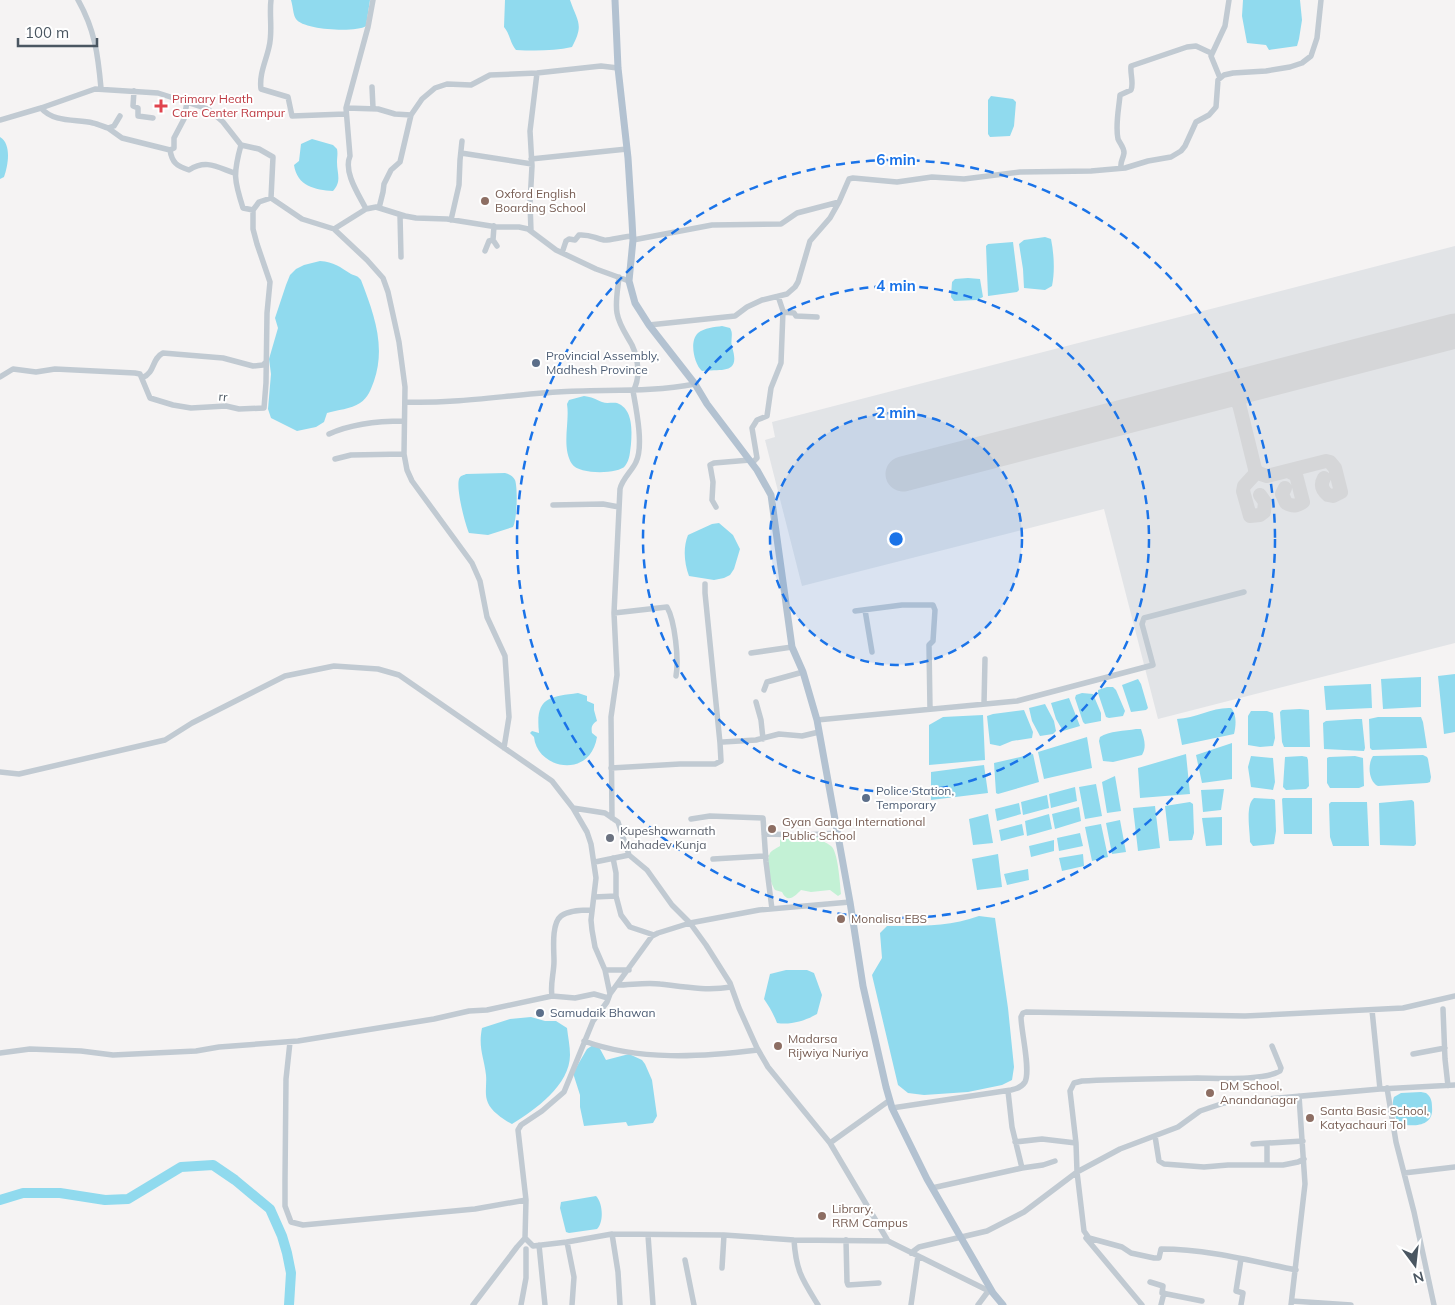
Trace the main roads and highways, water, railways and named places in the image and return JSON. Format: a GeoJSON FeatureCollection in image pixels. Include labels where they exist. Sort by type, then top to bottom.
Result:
{"type":"FeatureCollection","features":[{"type":"Feature","properties":{"kind":"main road"},"geometry":{"type":"LineString","coordinates":[[615,0],[618,68],[627,149],[633,238],[629,281],[635,303],[649,326],[694,384],[766,484],[774,508],[792,647],[803,672],[817,720],[850,902],[863,986],[892,1108],[932,1188],[991,1292],[1003,1305]]}},
{"type":"Feature","properties":{"kind":"water"},"geometry":{"type":"Polygon","coordinates":[[[291,0],[370,0],[366,26],[341,30],[308,26],[296,19],[291,0]]]}},
{"type":"Feature","properties":{"kind":"water"},"geometry":{"type":"Polygon","coordinates":[[[505,0],[570,0],[579,28],[572,47],[516,50],[504,27],[505,0]]]}},
{"type":"Feature","properties":{"kind":"water"},"geometry":{"type":"Polygon","coordinates":[[[1243,0],[1300,0],[1302,20],[1297,46],[1269,50],[1266,45],[1247,43],[1242,16],[1243,0]]]}},
{"type":"Feature","properties":{"kind":"water"},"geometry":{"type":"Polygon","coordinates":[[[991,96],[1013,99],[1016,102],[1014,126],[1010,136],[990,137],[988,134],[988,100],[991,96]]]}},
{"type":"Feature","properties":{"kind":"water"},"geometry":{"type":"Polygon","coordinates":[[[0,137],[4,140],[8,156],[4,177],[0,179],[0,137]]]}},
{"type":"Feature","properties":{"kind":"water"},"geometry":{"type":"Polygon","coordinates":[[[312,139],[333,145],[337,149],[338,181],[333,191],[308,186],[299,178],[296,172],[294,165],[299,161],[301,144],[312,139]]]}},
{"type":"Feature","properties":{"kind":"water"},"geometry":{"type":"Polygon","coordinates":[[[1045,237],[1051,239],[1052,245],[1054,268],[1052,286],[1045,290],[1024,288],[1019,244],[1024,240],[1045,237]]]}},
{"type":"Feature","properties":{"kind":"water"},"geometry":{"type":"Polygon","coordinates":[[[1013,242],[1019,290],[1017,292],[988,296],[986,246],[988,244],[1013,242]]]}},
{"type":"Feature","properties":{"kind":"water"},"geometry":{"type":"Polygon","coordinates":[[[320,261],[337,265],[361,280],[377,330],[379,355],[374,381],[363,401],[352,407],[327,413],[324,422],[316,427],[297,431],[271,418],[268,409],[271,374],[269,359],[278,328],[275,318],[290,275],[304,265],[320,261]]]}},
{"type":"Feature","properties":{"kind":"water"},"geometry":{"type":"Polygon","coordinates":[[[955,279],[980,279],[983,297],[977,300],[954,301],[951,297],[952,282],[955,279]]]}},
{"type":"Feature","properties":{"kind":"water"},"geometry":{"type":"Polygon","coordinates":[[[722,326],[731,330],[734,362],[728,369],[702,371],[695,358],[693,347],[695,337],[703,330],[722,326]]]}},
{"type":"Feature","properties":{"kind":"water"},"geometry":{"type":"Polygon","coordinates":[[[584,396],[604,403],[617,403],[629,415],[631,433],[630,452],[627,464],[621,469],[607,472],[590,472],[576,468],[572,464],[566,442],[567,404],[569,400],[584,396]]]}},
{"type":"Feature","properties":{"kind":"water"},"geometry":{"type":"Polygon","coordinates":[[[505,473],[513,477],[516,484],[517,497],[513,527],[488,535],[469,533],[463,515],[458,484],[459,479],[466,474],[505,473]]]}},
{"type":"Feature","properties":{"kind":"water"},"geometry":{"type":"Polygon","coordinates":[[[719,523],[733,535],[740,549],[734,569],[730,575],[714,580],[689,576],[685,555],[688,535],[712,524],[719,523]]]}},
{"type":"Feature","properties":{"kind":"water"},"geometry":{"type":"Polygon","coordinates":[[[1455,674],[1455,732],[1444,734],[1438,676],[1455,674]]]}},
{"type":"Feature","properties":{"kind":"water"},"geometry":{"type":"Polygon","coordinates":[[[1421,677],[1421,707],[1383,709],[1381,679],[1421,677]]]}},
{"type":"Feature","properties":{"kind":"water"},"geometry":{"type":"Polygon","coordinates":[[[1138,679],[1148,708],[1131,712],[1122,685],[1138,679]]]}},
{"type":"Feature","properties":{"kind":"water"},"geometry":{"type":"Polygon","coordinates":[[[1371,684],[1372,708],[1326,710],[1324,686],[1371,684]]]}},
{"type":"Feature","properties":{"kind":"water"},"geometry":{"type":"Polygon","coordinates":[[[1113,687],[1116,690],[1125,711],[1123,716],[1106,717],[1098,690],[1113,687]]]}},
{"type":"Feature","properties":{"kind":"water"},"geometry":{"type":"Polygon","coordinates":[[[578,693],[587,696],[587,701],[594,704],[597,721],[592,727],[592,733],[597,737],[592,751],[585,760],[575,764],[564,765],[553,762],[544,757],[537,748],[534,737],[530,733],[532,731],[539,733],[539,712],[546,701],[559,696],[578,693]]]}},
{"type":"Feature","properties":{"kind":"water"},"geometry":{"type":"Polygon","coordinates":[[[1082,693],[1093,694],[1101,713],[1101,721],[1085,724],[1083,722],[1075,698],[1076,695],[1082,693]]]}},
{"type":"Feature","properties":{"kind":"water"},"geometry":{"type":"Polygon","coordinates":[[[1069,698],[1080,726],[1063,731],[1056,719],[1051,703],[1069,698]]]}},
{"type":"Feature","properties":{"kind":"water"},"geometry":{"type":"Polygon","coordinates":[[[1045,704],[1054,721],[1056,731],[1053,734],[1040,736],[1032,721],[1029,708],[1045,704]]]}},
{"type":"Feature","properties":{"kind":"water"},"geometry":{"type":"Polygon","coordinates":[[[1231,708],[1236,724],[1234,734],[1182,745],[1177,719],[1218,709],[1231,708]]]}},
{"type":"Feature","properties":{"kind":"water"},"geometry":{"type":"Polygon","coordinates":[[[1024,710],[1033,732],[1032,738],[1012,741],[1000,746],[990,744],[987,716],[1024,710]]]}},
{"type":"Feature","properties":{"kind":"water"},"geometry":{"type":"Polygon","coordinates":[[[1282,710],[1309,710],[1310,747],[1284,747],[1280,712],[1282,710]]]}},
{"type":"Feature","properties":{"kind":"water"},"geometry":{"type":"Polygon","coordinates":[[[1251,711],[1273,713],[1275,738],[1273,746],[1260,747],[1248,745],[1248,716],[1251,711]]]}},
{"type":"Feature","properties":{"kind":"water"},"geometry":{"type":"Polygon","coordinates":[[[983,715],[985,760],[929,765],[929,725],[943,717],[983,715]]]}},
{"type":"Feature","properties":{"kind":"water"},"geometry":{"type":"Polygon","coordinates":[[[1378,717],[1421,717],[1427,748],[1372,750],[1370,748],[1369,719],[1378,717]]]}},
{"type":"Feature","properties":{"kind":"water"},"geometry":{"type":"Polygon","coordinates":[[[1362,719],[1364,751],[1324,749],[1323,723],[1326,721],[1362,719]]]}},
{"type":"Feature","properties":{"kind":"water"},"geometry":{"type":"Polygon","coordinates":[[[1141,729],[1144,739],[1145,746],[1142,755],[1113,762],[1103,761],[1100,737],[1112,732],[1141,729]]]}},
{"type":"Feature","properties":{"kind":"water"},"geometry":{"type":"Polygon","coordinates":[[[1087,737],[1092,768],[1044,779],[1038,752],[1087,737]]]}},
{"type":"Feature","properties":{"kind":"water"},"geometry":{"type":"Polygon","coordinates":[[[1232,743],[1232,779],[1202,783],[1196,755],[1232,743]]]}},
{"type":"Feature","properties":{"kind":"water"},"geometry":{"type":"Polygon","coordinates":[[[1033,754],[1039,782],[996,793],[994,763],[1033,754]]]}},
{"type":"Feature","properties":{"kind":"water"},"geometry":{"type":"Polygon","coordinates":[[[1186,754],[1190,794],[1140,798],[1138,768],[1186,754]]]}},
{"type":"Feature","properties":{"kind":"water"},"geometry":{"type":"Polygon","coordinates":[[[1423,755],[1428,759],[1430,782],[1378,786],[1371,777],[1370,764],[1373,756],[1423,755]]]}},
{"type":"Feature","properties":{"kind":"water"},"geometry":{"type":"Polygon","coordinates":[[[1251,756],[1273,758],[1275,782],[1273,790],[1251,787],[1248,767],[1251,756]]]}},
{"type":"Feature","properties":{"kind":"water"},"geometry":{"type":"Polygon","coordinates":[[[1355,756],[1363,758],[1364,786],[1359,788],[1330,788],[1327,783],[1327,758],[1355,756]]]}},
{"type":"Feature","properties":{"kind":"water"},"geometry":{"type":"Polygon","coordinates":[[[1285,757],[1307,757],[1308,760],[1309,786],[1306,789],[1286,790],[1283,787],[1285,757]]]}},
{"type":"Feature","properties":{"kind":"water"},"geometry":{"type":"Polygon","coordinates":[[[984,765],[988,793],[931,800],[931,772],[984,765]]]}},
{"type":"Feature","properties":{"kind":"water"},"geometry":{"type":"Polygon","coordinates":[[[1115,776],[1121,811],[1107,813],[1102,782],[1115,776]]]}},
{"type":"Feature","properties":{"kind":"water"},"geometry":{"type":"Polygon","coordinates":[[[1096,784],[1102,816],[1085,819],[1079,787],[1096,784]]]}},
{"type":"Feature","properties":{"kind":"water"},"geometry":{"type":"Polygon","coordinates":[[[1075,787],[1077,801],[1051,808],[1049,794],[1075,787]]]}},
{"type":"Feature","properties":{"kind":"water"},"geometry":{"type":"Polygon","coordinates":[[[1224,789],[1221,810],[1203,812],[1201,790],[1224,789]]]}},
{"type":"Feature","properties":{"kind":"water"},"geometry":{"type":"Polygon","coordinates":[[[1047,795],[1049,808],[1023,815],[1021,802],[1047,795]]]}},
{"type":"Feature","properties":{"kind":"water"},"geometry":{"type":"Polygon","coordinates":[[[1254,798],[1275,800],[1276,831],[1274,844],[1253,846],[1250,842],[1249,812],[1251,801],[1254,798]]]}},
{"type":"Feature","properties":{"kind":"water"},"geometry":{"type":"Polygon","coordinates":[[[1283,798],[1312,798],[1312,834],[1284,834],[1283,798]]]}},
{"type":"Feature","properties":{"kind":"water"},"geometry":{"type":"Polygon","coordinates":[[[1412,800],[1414,802],[1416,844],[1414,846],[1380,845],[1379,803],[1412,800]]]}},
{"type":"Feature","properties":{"kind":"water"},"geometry":{"type":"Polygon","coordinates":[[[1190,802],[1193,804],[1194,833],[1192,840],[1169,841],[1165,806],[1190,802]]]}},
{"type":"Feature","properties":{"kind":"water"},"geometry":{"type":"Polygon","coordinates":[[[1331,802],[1367,802],[1369,846],[1333,846],[1330,837],[1329,804],[1331,802]]]}},
{"type":"Feature","properties":{"kind":"water"},"geometry":{"type":"Polygon","coordinates":[[[1019,803],[1021,814],[997,821],[995,809],[1019,803]]]}},
{"type":"Feature","properties":{"kind":"water"},"geometry":{"type":"Polygon","coordinates":[[[1155,806],[1160,848],[1138,851],[1133,808],[1155,806]]]}},
{"type":"Feature","properties":{"kind":"water"},"geometry":{"type":"Polygon","coordinates":[[[1079,807],[1081,821],[1055,829],[1052,814],[1079,807]]]}},
{"type":"Feature","properties":{"kind":"water"},"geometry":{"type":"Polygon","coordinates":[[[988,814],[993,843],[973,845],[969,819],[988,814]]]}},
{"type":"Feature","properties":{"kind":"water"},"geometry":{"type":"Polygon","coordinates":[[[1049,814],[1052,829],[1027,836],[1025,821],[1049,814]]]}},
{"type":"Feature","properties":{"kind":"water"},"geometry":{"type":"Polygon","coordinates":[[[1222,817],[1222,845],[1206,846],[1202,818],[1222,817]]]}},
{"type":"Feature","properties":{"kind":"water"},"geometry":{"type":"Polygon","coordinates":[[[1120,820],[1126,852],[1112,854],[1106,823],[1120,820]]]}},
{"type":"Feature","properties":{"kind":"water"},"geometry":{"type":"Polygon","coordinates":[[[1022,824],[1024,835],[1001,841],[999,830],[1022,824]]]}},
{"type":"Feature","properties":{"kind":"water"},"geometry":{"type":"Polygon","coordinates":[[[1101,824],[1108,857],[1092,861],[1085,827],[1101,824]]]}},
{"type":"Feature","properties":{"kind":"water"},"geometry":{"type":"Polygon","coordinates":[[[1080,833],[1083,846],[1059,851],[1057,838],[1080,833]]]}},
{"type":"Feature","properties":{"kind":"water"},"geometry":{"type":"Polygon","coordinates":[[[1054,840],[1054,851],[1031,857],[1029,846],[1054,840]]]}},
{"type":"Feature","properties":{"kind":"water"},"geometry":{"type":"Polygon","coordinates":[[[998,854],[1002,887],[977,890],[972,859],[998,854]]]}},
{"type":"Feature","properties":{"kind":"water"},"geometry":{"type":"Polygon","coordinates":[[[1083,854],[1084,866],[1062,871],[1059,858],[1083,854]]]}},
{"type":"Feature","properties":{"kind":"water"},"geometry":{"type":"Polygon","coordinates":[[[1028,869],[1029,880],[1007,885],[1004,874],[1028,869]]]}},
{"type":"Feature","properties":{"kind":"water"},"geometry":{"type":"Polygon","coordinates":[[[979,916],[995,918],[1008,1008],[1014,1067],[1012,1080],[1002,1085],[968,1092],[924,1095],[908,1093],[898,1085],[872,975],[882,958],[880,933],[887,926],[945,924],[979,916]]]}},
{"type":"Feature","properties":{"kind":"water"},"geometry":{"type":"Polygon","coordinates":[[[786,970],[807,970],[814,973],[822,995],[817,1014],[798,1022],[777,1023],[764,999],[770,974],[786,970]]]}},
{"type":"Feature","properties":{"kind":"water"},"geometry":{"type":"Polygon","coordinates":[[[531,1017],[545,1021],[556,1021],[567,1028],[570,1055],[564,1076],[550,1096],[531,1112],[512,1124],[495,1112],[487,1100],[486,1075],[481,1047],[482,1028],[510,1019],[531,1017]]]}},
{"type":"Feature","properties":{"kind":"water"},"geometry":{"type":"Polygon","coordinates":[[[593,1045],[599,1047],[606,1060],[629,1054],[642,1060],[652,1080],[657,1116],[653,1123],[628,1126],[626,1122],[584,1126],[580,1107],[580,1095],[573,1073],[587,1049],[593,1045]]]}},
{"type":"Feature","properties":{"kind":"water"},"geometry":{"type":"Polygon","coordinates":[[[1401,1093],[1426,1093],[1431,1099],[1432,1113],[1430,1118],[1427,1122],[1417,1125],[1400,1124],[1394,1111],[1394,1097],[1401,1093]]]}},
{"type":"Feature","properties":{"kind":"water"},"geometry":{"type":"Polygon","coordinates":[[[596,1196],[602,1212],[601,1222],[597,1229],[566,1232],[560,1208],[561,1202],[596,1196]]]}},
{"type":"Feature","properties":{"kind":"waterway"},"geometry":{"type":"LineString","coordinates":[[0,1200],[23,1193],[60,1193],[105,1200],[128,1199],[181,1167],[213,1165],[235,1180],[270,1209],[282,1236],[291,1273],[289,1305]]}},
{"type":"Feature","properties":{"kind":"place","name":"Primary Heath Care Center Rampur"},"geometry":{"type":"Point","coordinates":[161,106]}},
{"type":"Feature","properties":{"kind":"place","name":"Oxford English Boarding School"},"geometry":{"type":"Point","coordinates":[485,201]}},
{"type":"Feature","properties":{"kind":"place","name":"Provincial Assembly, Madhesh Province"},"geometry":{"type":"Point","coordinates":[536,363]}},
{"type":"Feature","properties":{"kind":"place","name":"Police Station, Temporary"},"geometry":{"type":"Point","coordinates":[866,798]}},
{"type":"Feature","properties":{"kind":"place","name":"Gyan Ganga International Public School"},"geometry":{"type":"Point","coordinates":[772,829]}},
{"type":"Feature","properties":{"kind":"place","name":"Kupeshawarnath Mahadev Kunja"},"geometry":{"type":"Point","coordinates":[610,838]}},
{"type":"Feature","properties":{"kind":"place","name":"Monalisa EBS"},"geometry":{"type":"Point","coordinates":[841,919]}},
{"type":"Feature","properties":{"kind":"place","name":"Samudaik Bhawan"},"geometry":{"type":"Point","coordinates":[540,1013]}},
{"type":"Feature","properties":{"kind":"place","name":"Madarsa Rijwiya Nuriya"},"geometry":{"type":"Point","coordinates":[778,1046]}},
{"type":"Feature","properties":{"kind":"place","name":"DM School, Anandanagar"},"geometry":{"type":"Point","coordinates":[1210,1093]}},
{"type":"Feature","properties":{"kind":"place","name":"Santa Basic School, Katyachauri Tol"},"geometry":{"type":"Point","coordinates":[1310,1118]}},
{"type":"Feature","properties":{"kind":"place","name":"Library, RRM Campus"},"geometry":{"type":"Point","coordinates":[822,1216]}}]}
